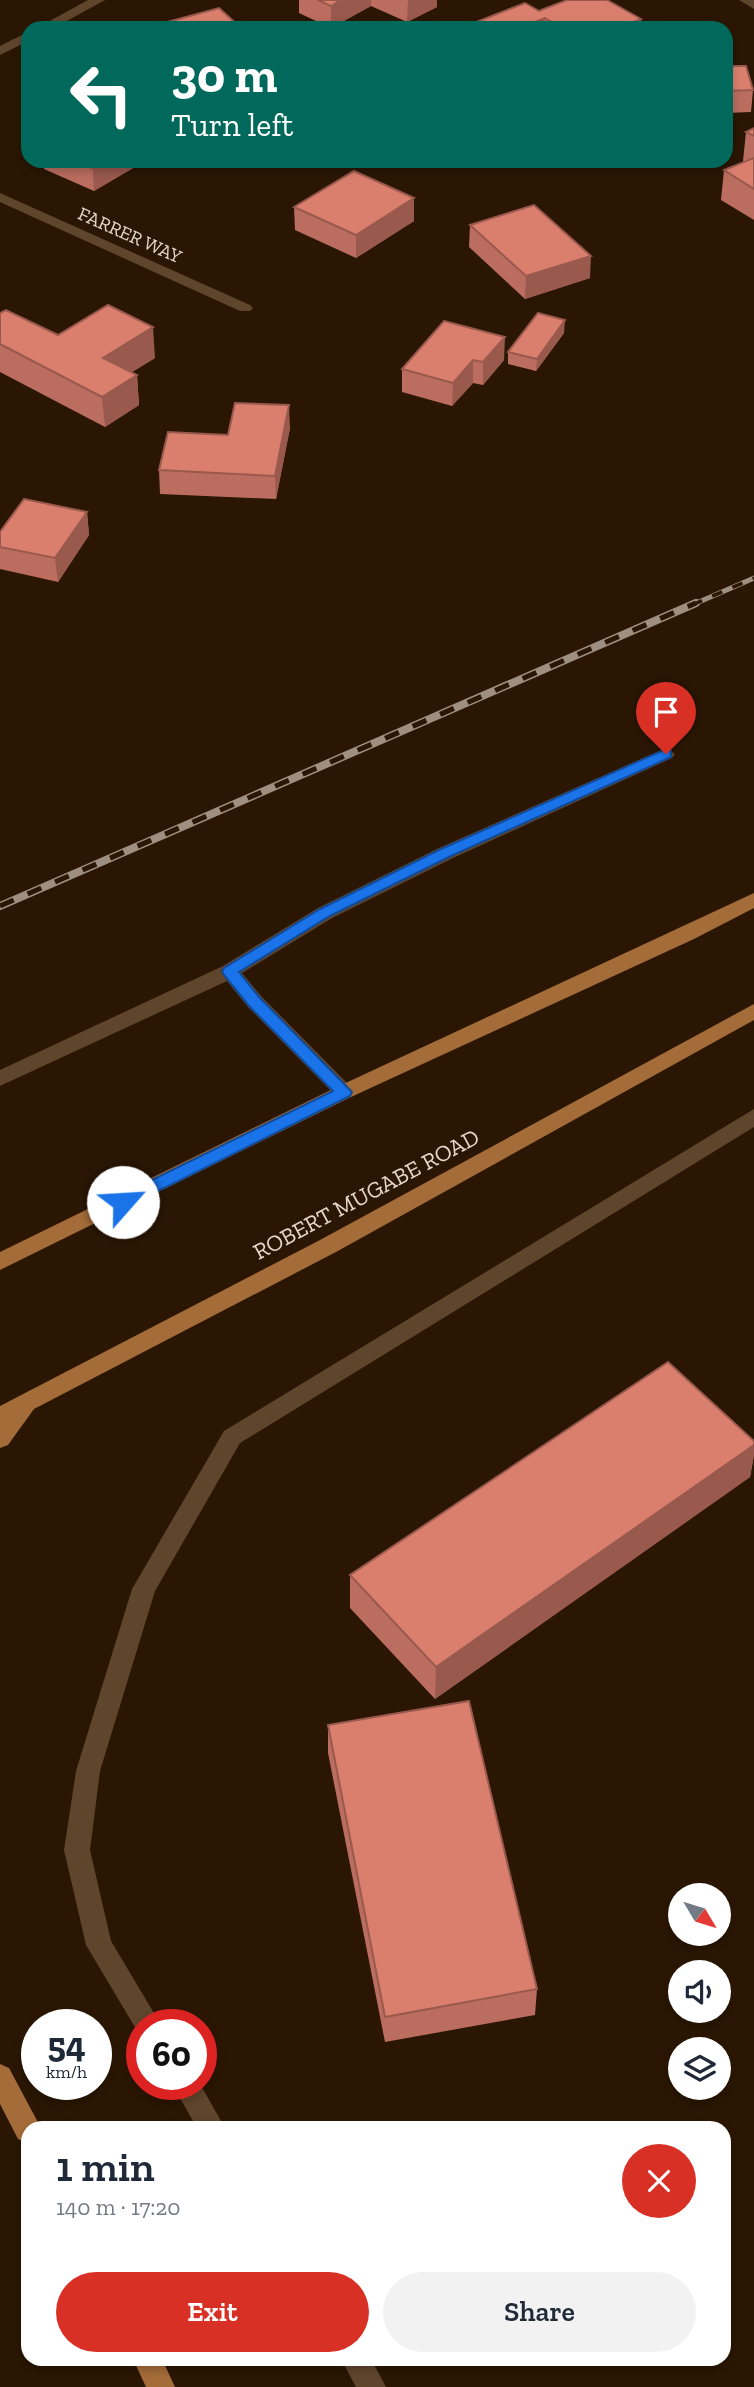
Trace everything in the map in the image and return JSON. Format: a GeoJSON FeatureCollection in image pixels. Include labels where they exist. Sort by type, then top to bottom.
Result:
{"type":"FeatureCollection","features":[{"type":"Feature","properties":{"kind":"main road"},"geometry":{"type":"LineString","coordinates":[[0,1262],[344,1092],[687,934],[754,900]]}},
{"type":"Feature","properties":{"kind":"main road","name":"ROBERT MUGABE ROAD"},"geometry":{"type":"LineString","coordinates":[[0,1416],[328,1246],[754,1011]]}},
{"type":"Feature","properties":{"kind":"main road"},"geometry":{"type":"LineString","coordinates":[[0,1439],[26,1402]]}},
{"type":"Feature","properties":{"kind":"main road"},"geometry":{"type":"LineString","coordinates":[[0,2077],[23,2121]]}},
{"type":"Feature","properties":{"kind":"main road"},"geometry":{"type":"LineString","coordinates":[[151,2366],[162,2387]]}},
{"type":"Feature","properties":{"kind":"street"},"geometry":{"type":"LineString","coordinates":[[58,21],[98,0]]}},
{"type":"Feature","properties":{"kind":"street"},"geometry":{"type":"LineString","coordinates":[[746,0],[754,5]]}},
{"type":"Feature","properties":{"kind":"street"},"geometry":{"type":"LineString","coordinates":[[0,51],[21,40]]}},
{"type":"Feature","properties":{"kind":"street","name":"FARRER WAY"},"geometry":{"type":"LineString","coordinates":[[0,197],[245,308]]}},
{"type":"Feature","properties":{"kind":"street"},"geometry":{"type":"LineString","coordinates":[[0,1079],[230,971],[325,913],[446,853],[666,754]]}},
{"type":"Feature","properties":{"kind":"street"},"geometry":{"type":"LineString","coordinates":[[230,971],[255,1002],[344,1092]]}},
{"type":"Feature","properties":{"kind":"street"},"geometry":{"type":"LineString","coordinates":[[138,2009],[99,1945],[77,1850],[88,1771],[144,1589],[232,1437],[754,1117]]}},
{"type":"Feature","properties":{"kind":"street"},"geometry":{"type":"LineString","coordinates":[[195,2100],[208,2121]]}},
{"type":"Feature","properties":{"kind":"street"},"geometry":{"type":"LineString","coordinates":[[359,2366],[372,2387]]}},
{"type":"Feature","properties":{"kind":"building"},"geometry":{"type":"Polygon","coordinates":[[[318,0],[341,0],[331,6],[318,0]]]}},
{"type":"Feature","properties":{"kind":"building"},"geometry":{"type":"Polygon","coordinates":[[[567,0],[607,0],[641,19],[550,21],[545,18],[538,21],[479,21],[525,3],[539,11],[567,0]]]}},
{"type":"Feature","properties":{"kind":"building"},"geometry":{"type":"Polygon","coordinates":[[[219,8],[233,21],[171,21],[219,8]]]}},
{"type":"Feature","properties":{"kind":"building"},"geometry":{"type":"Polygon","coordinates":[[[733,66],[746,66],[753,90],[733,91],[733,66]]]}},
{"type":"Feature","properties":{"kind":"building"},"geometry":{"type":"Polygon","coordinates":[[[754,128],[754,136],[746,132],[754,128]]]}},
{"type":"Feature","properties":{"kind":"building"},"geometry":{"type":"Polygon","coordinates":[[[754,158],[754,189],[724,170],[754,158]]]}},
{"type":"Feature","properties":{"kind":"building"},"geometry":{"type":"Polygon","coordinates":[[[354,171],[414,198],[356,235],[294,207],[354,171]]]}},
{"type":"Feature","properties":{"kind":"building"},"geometry":{"type":"Polygon","coordinates":[[[534,205],[591,256],[526,276],[470,225],[534,205]]]}},
{"type":"Feature","properties":{"kind":"building"},"geometry":{"type":"Polygon","coordinates":[[[108,305],[153,327],[103,358],[137,375],[102,397],[0,344],[0,313],[6,310],[58,335],[108,305]]]}},
{"type":"Feature","properties":{"kind":"building"},"geometry":{"type":"Polygon","coordinates":[[[538,313],[565,320],[537,359],[508,352],[538,313]]]}},
{"type":"Feature","properties":{"kind":"building"},"geometry":{"type":"Polygon","coordinates":[[[444,321],[505,337],[483,362],[473,360],[453,383],[402,369],[444,321]]]}},
{"type":"Feature","properties":{"kind":"building"},"geometry":{"type":"Polygon","coordinates":[[[235,403],[289,405],[275,476],[159,470],[168,432],[228,435],[235,403]]]}},
{"type":"Feature","properties":{"kind":"building"},"geometry":{"type":"Polygon","coordinates":[[[24,499],[87,512],[55,558],[0,547],[0,532],[24,499]]]}},
{"type":"Feature","properties":{"kind":"building"},"geometry":{"type":"Polygon","coordinates":[[[668,1362],[754,1441],[754,1445],[436,1667],[350,1575],[668,1362]]]}},
{"type":"Feature","properties":{"kind":"building"},"geometry":{"type":"Polygon","coordinates":[[[469,1701],[537,1989],[385,2017],[328,1725],[469,1701]]]}},
{"type":"Feature","properties":{"kind":"railway"},"geometry":{"type":"LineString","coordinates":[[692,605],[754,578]]}},
{"type":"Feature","properties":{"kind":"railway"},"geometry":{"type":"LineString","coordinates":[[0,906],[696,603]]}},
{"type":"Feature","properties":{"kind":"route"},"geometry":{"type":"LineString","coordinates":[[123,1202],[344,1092],[255,1002],[230,971],[325,913],[446,853],[666,754]]}}]}
